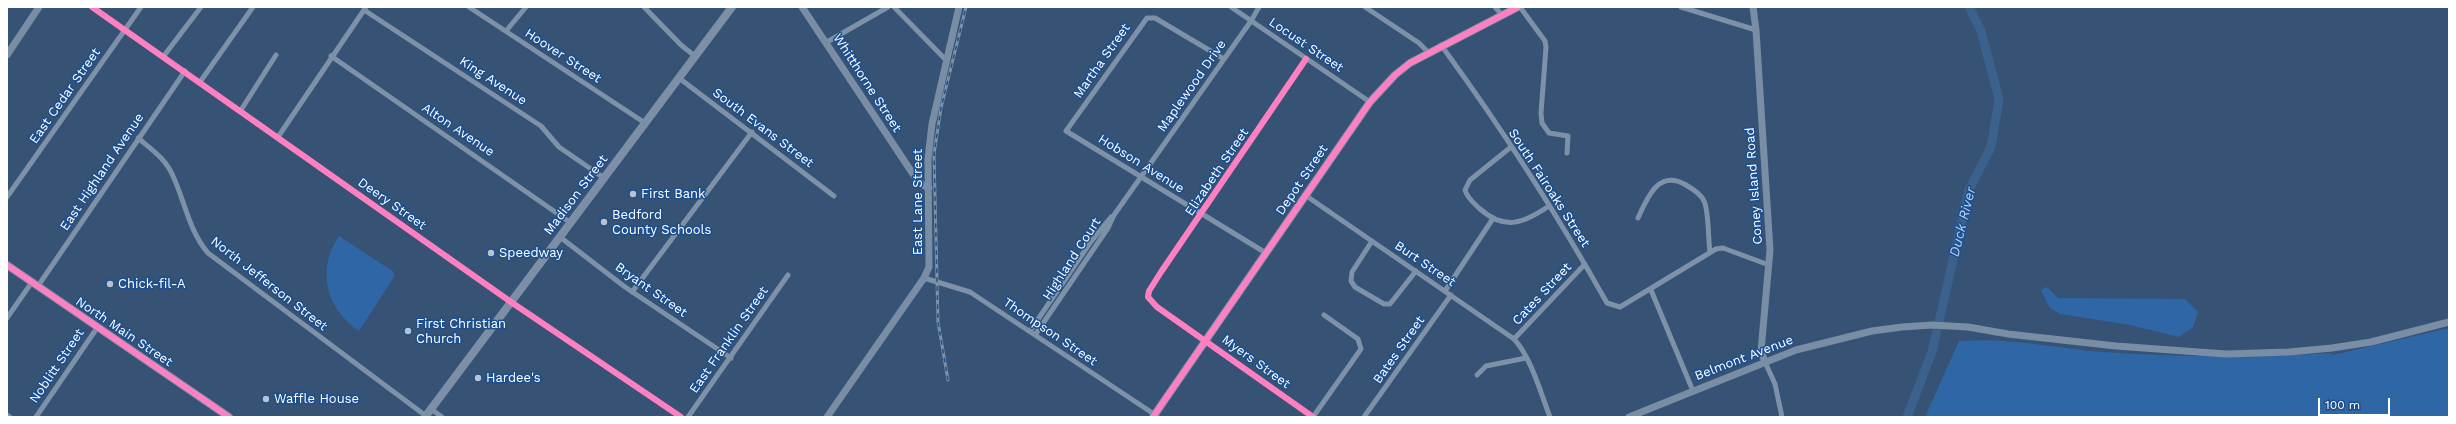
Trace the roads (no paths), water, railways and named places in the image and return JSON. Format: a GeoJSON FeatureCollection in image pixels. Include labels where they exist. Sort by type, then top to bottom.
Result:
{"type":"FeatureCollection","features":[{"type":"Feature","properties":{"kind":"main road","name":"Depot Street"},"geometry":{"type":"LineString","coordinates":[[1155,416],[1208,341],[1305,195],[1370,102],[1395,75],[1428,52],[1519,7]]}},
{"type":"Feature","properties":{"kind":"main road","name":"Madison Street"},"geometry":{"type":"LineString","coordinates":[[427,414],[696,57],[730,8]]}},
{"type":"Feature","properties":{"kind":"main road","name":"North Main Street"},"geometry":{"type":"LineString","coordinates":[[7,265],[229,417]]}},
{"type":"Feature","properties":{"kind":"street"},"geometry":{"type":"LineString","coordinates":[[7,55],[39,7]]}},
{"type":"Feature","properties":{"kind":"street","name":"Deery Street"},"geometry":{"type":"LineString","coordinates":[[92,7],[126,29],[163,57],[241,110],[511,302],[681,417]]}},
{"type":"Feature","properties":{"kind":"street","name":"East Cedar Street"},"geometry":{"type":"LineString","coordinates":[[7,197],[141,7]]}},
{"type":"Feature","properties":{"kind":"street"},"geometry":{"type":"LineString","coordinates":[[163,57],[202,7]]}},
{"type":"Feature","properties":{"kind":"street"},"geometry":{"type":"LineString","coordinates":[[200,82],[253,7]]}},
{"type":"Feature","properties":{"kind":"street","name":"Hoover Street"},"geometry":{"type":"LineString","coordinates":[[469,7],[645,123]]}},
{"type":"Feature","properties":{"kind":"street"},"geometry":{"type":"LineString","coordinates":[[506,32],[526,7]]}},
{"type":"Feature","properties":{"kind":"street"},"geometry":{"type":"LineString","coordinates":[[644,7],[681,45],[696,57]]}},
{"type":"Feature","properties":{"kind":"street","name":"Whitthorne Street"},"geometry":{"type":"LineString","coordinates":[[802,7],[827,42],[913,174],[921,184],[929,188]]}},
{"type":"Feature","properties":{"kind":"street"},"geometry":{"type":"LineString","coordinates":[[827,42],[888,7]]}},
{"type":"Feature","properties":{"kind":"street"},"geometry":{"type":"LineString","coordinates":[[894,7],[946,60]]}},
{"type":"Feature","properties":{"kind":"street","name":"East Lane Street"},"geometry":{"type":"LineString","coordinates":[[827,417],[924,278],[929,267],[928,159],[932,124],[959,7]]}},
{"type":"Feature","properties":{"kind":"street","name":"Locust Street"},"geometry":{"type":"LineString","coordinates":[[1231,7],[1370,102]]}},
{"type":"Feature","properties":{"kind":"street","name":"Maplewood Drive"},"geometry":{"type":"LineString","coordinates":[[1141,177],[1251,21],[1259,7]]}},
{"type":"Feature","properties":{"kind":"street"},"geometry":{"type":"LineString","coordinates":[[1365,7],[1419,43],[1428,52]]}},
{"type":"Feature","properties":{"kind":"street"},"geometry":{"type":"LineString","coordinates":[[1495,7],[1502,15]]}},
{"type":"Feature","properties":{"kind":"street"},"geometry":{"type":"LineString","coordinates":[[1519,7],[1545,41],[1546,47],[1541,113],[1542,123],[1549,133],[1568,136],[1567,153]]}},
{"type":"Feature","properties":{"kind":"street"},"geometry":{"type":"LineString","coordinates":[[1681,7],[1756,30]]}},
{"type":"Feature","properties":{"kind":"street","name":"Coney Island Road"},"geometry":{"type":"LineString","coordinates":[[1753,7],[1756,30],[1770,243],[1761,351],[1765,362]]}},
{"type":"Feature","properties":{"kind":"street"},"geometry":{"type":"LineString","coordinates":[[278,137],[331,56],[365,8]]}},
{"type":"Feature","properties":{"kind":"street","name":"King Avenue"},"geometry":{"type":"LineString","coordinates":[[365,8],[542,126],[559,146],[604,178]]}},
{"type":"Feature","properties":{"kind":"street","name":"Martha Street"},"geometry":{"type":"LineString","coordinates":[[1066,131],[1147,18],[1155,18],[1224,59]]}},
{"type":"Feature","properties":{"kind":"street","name":"South Fairoaks Street"},"geometry":{"type":"LineString","coordinates":[[1441,45],[1511,148],[1585,264],[1607,303],[1612,306],[1620,307],[1651,290]]}},
{"type":"Feature","properties":{"kind":"street"},"geometry":{"type":"LineString","coordinates":[[241,110],[276,55]]}},
{"type":"Feature","properties":{"kind":"street","name":"Alton Avenue"},"geometry":{"type":"LineString","coordinates":[[331,56],[571,223]]}},
{"type":"Feature","properties":{"kind":"street","name":"Elizabeth Street"},"geometry":{"type":"LineString","coordinates":[[1148,297],[1149,292],[1161,272],[1202,214],[1306,58]]}},
{"type":"Feature","properties":{"kind":"street","name":"East Highland Avenue"},"geometry":{"type":"LineString","coordinates":[[7,318],[35,284],[185,71]]}},
{"type":"Feature","properties":{"kind":"street","name":"South Evans Street"},"geometry":{"type":"LineString","coordinates":[[679,78],[752,132],[834,196]]}},
{"type":"Feature","properties":{"kind":"street","name":"Hobson Avenue"},"geometry":{"type":"LineString","coordinates":[[1066,131],[1266,253]]}},
{"type":"Feature","properties":{"kind":"street"},"geometry":{"type":"LineString","coordinates":[[632,292],[752,132]]}},
{"type":"Feature","properties":{"kind":"street","name":"North Jefferson Street"},"geometry":{"type":"LineString","coordinates":[[138,138],[160,156],[173,174],[198,241],[208,254],[427,414],[442,417]]}},
{"type":"Feature","properties":{"kind":"street"},"geometry":{"type":"LineString","coordinates":[[1511,148],[1470,180],[1466,186],[1468,198],[1492,220],[1522,221],[1529,219],[1548,206]]}},
{"type":"Feature","properties":{"kind":"street","name":"Highland Court"},"geometry":{"type":"LineString","coordinates":[[1035,335],[1108,228],[1114,215],[1141,177]]}},
{"type":"Feature","properties":{"kind":"street"},"geometry":{"type":"LineString","coordinates":[[1638,218],[1643,207],[1662,180],[1668,178],[1681,182],[1693,189],[1704,201],[1710,252]]}},
{"type":"Feature","properties":{"kind":"street","name":"Burt Street"},"geometry":{"type":"LineString","coordinates":[[1305,195],[1514,339],[1526,358],[1550,417]]}},
{"type":"Feature","properties":{"kind":"street","name":"Highland Court"},"geometry":{"type":"LineString","coordinates":[[1030,330],[1090,243],[1105,223],[1114,215]]}},
{"type":"Feature","properties":{"kind":"street"},"geometry":{"type":"LineString","coordinates":[[1445,291],[1492,220]]}},
{"type":"Feature","properties":{"kind":"street","name":"Bryant Street"},"geometry":{"type":"LineString","coordinates":[[560,238],[632,292],[731,358]]}},
{"type":"Feature","properties":{"kind":"street"},"geometry":{"type":"LineString","coordinates":[[1372,241],[1352,272],[1351,281],[1355,286],[1384,304],[1390,304],[1416,271]]}},
{"type":"Feature","properties":{"kind":"street"},"geometry":{"type":"LineString","coordinates":[[1693,391],[1651,290],[1710,252],[1723,248],[1769,265]]}},
{"type":"Feature","properties":{"kind":"street","name":"Cates Street"},"geometry":{"type":"LineString","coordinates":[[1514,339],[1585,264]]}},
{"type":"Feature","properties":{"kind":"street","name":"East Franklin Street"},"geometry":{"type":"LineString","coordinates":[[688,417],[788,276]]}},
{"type":"Feature","properties":{"kind":"street","name":"Thompson Street"},"geometry":{"type":"LineString","coordinates":[[924,278],[970,292],[1030,330],[1035,335],[1155,416]]}},
{"type":"Feature","properties":{"kind":"street","name":"Bates Street"},"geometry":{"type":"LineString","coordinates":[[1364,417],[1451,295]]}},
{"type":"Feature","properties":{"kind":"street","name":"Myers Street"},"geometry":{"type":"LineString","coordinates":[[1148,297],[1157,307],[1208,341],[1313,417]]}},
{"type":"Feature","properties":{"kind":"street"},"geometry":{"type":"LineString","coordinates":[[1313,417],[1361,349],[1358,339],[1324,315]]}},
{"type":"Feature","properties":{"kind":"street","name":"Belmont Avenue"},"geometry":{"type":"LineString","coordinates":[[1629,417],[1796,350],[1872,331],[1932,325],[1968,327],[2008,334],[2116,346],[2226,354],[2289,352],[2370,342],[2449,322]]}},
{"type":"Feature","properties":{"kind":"street","name":"Noblitt Street"},"geometry":{"type":"LineString","coordinates":[[36,417],[97,328]]}},
{"type":"Feature","properties":{"kind":"street"},"geometry":{"type":"LineString","coordinates":[[1477,375],[1486,366],[1526,358]]}},
{"type":"Feature","properties":{"kind":"street"},"geometry":{"type":"LineString","coordinates":[[1765,362],[1775,384],[1782,417]]}},
{"type":"Feature","properties":{"kind":"waterway","name":"Duck River"},"geometry":{"type":"LineString","coordinates":[[1907,417],[1932,352],[1969,190],[1991,147],[1999,99],[1981,31],[1969,7]]}},
{"type":"Feature","properties":{"kind":"railway"},"geometry":{"type":"LineString","coordinates":[[948,380],[938,322],[934,154],[941,108],[966,7]]}},
{"type":"Feature","properties":{"kind":"place","name":"First Bank"},"geometry":{"type":"Point","coordinates":[633,194]}},
{"type":"Feature","properties":{"kind":"place","name":"Bedford County Schools"},"geometry":{"type":"Point","coordinates":[604,222]}},
{"type":"Feature","properties":{"kind":"place","name":"Speedway"},"geometry":{"type":"Point","coordinates":[491,253]}},
{"type":"Feature","properties":{"kind":"place","name":"Chick-fil-A"},"geometry":{"type":"Point","coordinates":[110,284]}},
{"type":"Feature","properties":{"kind":"place","name":"First Christian Church"},"geometry":{"type":"Point","coordinates":[408,331]}},
{"type":"Feature","properties":{"kind":"place","name":"Hardee's"},"geometry":{"type":"Point","coordinates":[478,378]}},
{"type":"Feature","properties":{"kind":"place","name":"Waffle House"},"geometry":{"type":"Point","coordinates":[266,399]}}]}
